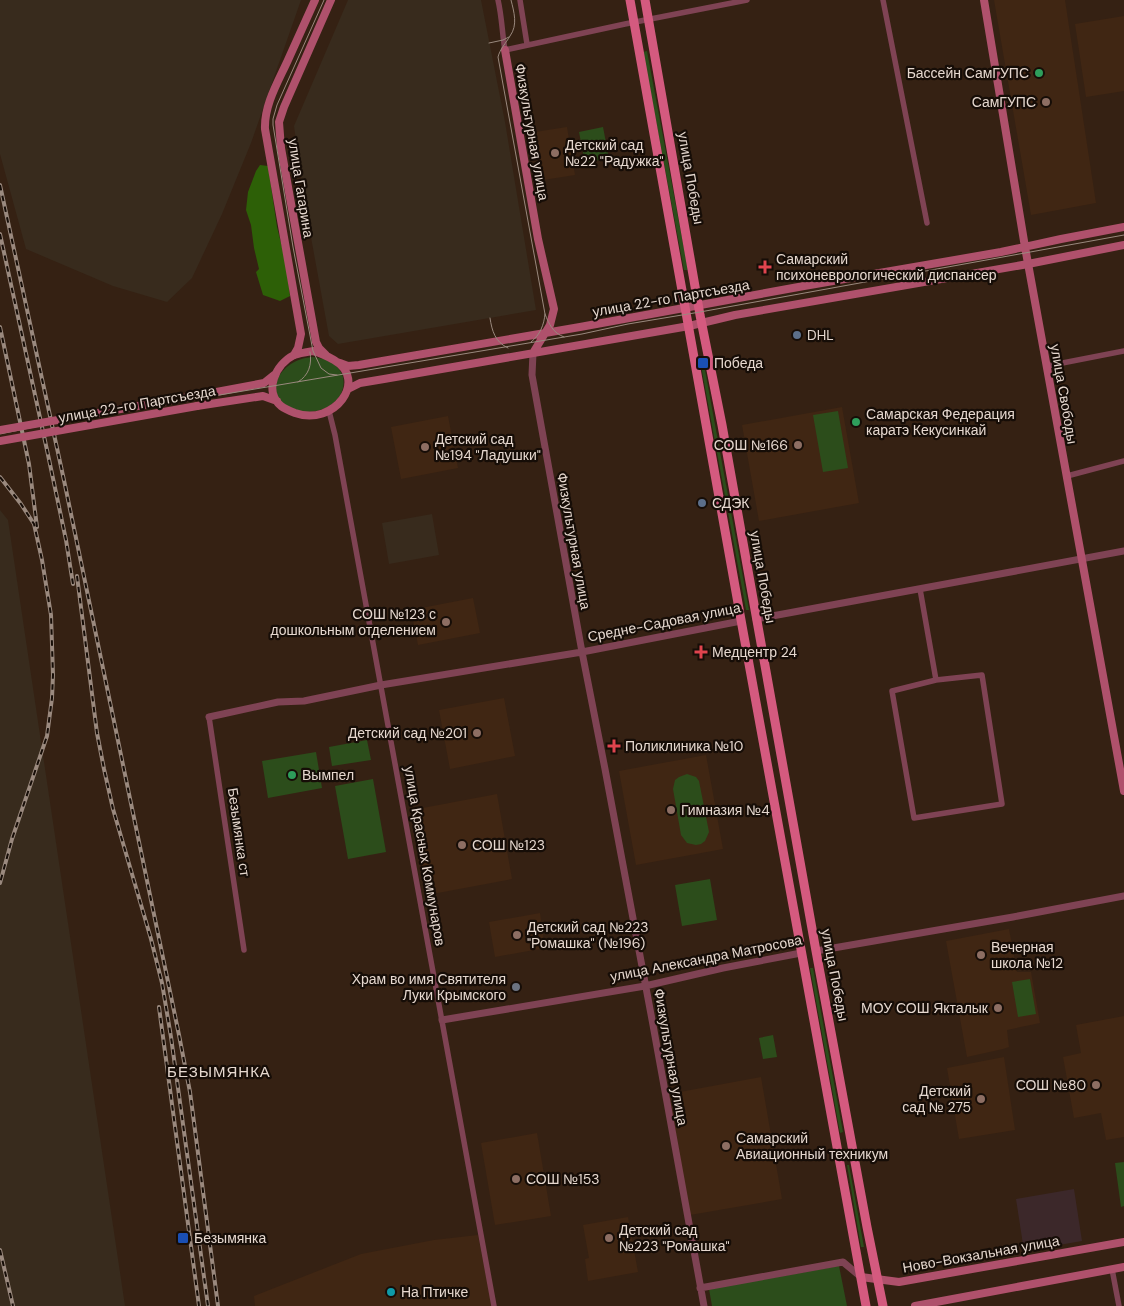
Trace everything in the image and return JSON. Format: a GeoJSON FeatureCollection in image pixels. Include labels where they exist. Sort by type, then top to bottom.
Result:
{"type":"FeatureCollection","features":[{"type":"Feature","properties":{"kind":"main road","name":"улица Гагарина"},"geometry":{"type":"LineString","coordinates":[[294,355],[298,348],[301,334],[265,122],[272,94],[315,0]]}},
{"type":"Feature","properties":{"kind":"main road","name":"улица Гагарина"},"geometry":{"type":"LineString","coordinates":[[326,355],[316,342],[281,148],[279,122],[288,96],[331,0]]}},
{"type":"Feature","properties":{"kind":"main road","name":"улица Победы"},"geometry":{"type":"LineString","coordinates":[[630,0],[866,1306]]}},
{"type":"Feature","properties":{"kind":"main road","name":"улица Победы"},"geometry":{"type":"LineString","coordinates":[[644,0],[882,1306]]}},
{"type":"Feature","properties":{"kind":"main road","name":"улица Свободы"},"geometry":{"type":"LineString","coordinates":[[984,0],[1028,264],[1124,791]]}},
{"type":"Feature","properties":{"kind":"main road","name":"Физкультурная улица"},"geometry":{"type":"LineString","coordinates":[[504,50],[538,239],[554,309],[550,325],[533,353]]}},
{"type":"Feature","properties":{"kind":"main road","name":"улица 22-го Партсъезда"},"geometry":{"type":"LineString","coordinates":[[340,363],[348,366],[359,365],[699,306],[1025,247],[1124,227]]}},
{"type":"Feature","properties":{"kind":"main road","name":"улица 22-го Партсъезда"},"geometry":{"type":"LineString","coordinates":[[348,389],[360,383],[376,380],[689,326],[735,315],[1028,264],[1124,245]]}},
{"type":"Feature","properties":{"kind":"main road"},"geometry":{"type":"LineString","coordinates":[[678,269],[683,275],[687,276],[692,265]]}},
{"type":"Feature","properties":{"kind":"main road"},"geometry":{"type":"LineString","coordinates":[[313,352],[326,355],[340,363],[347,374],[348,389],[341,401],[329,411],[312,416],[301,415],[281,406],[273,396],[272,390],[274,375],[284,363],[294,355],[313,352]]}},
{"type":"Feature","properties":{"kind":"main road"},"geometry":{"type":"LineString","coordinates":[[695,362],[698,354],[701,352],[704,352],[709,358]]}},
{"type":"Feature","properties":{"kind":"main road","name":"улица 22-го Партсъезда"},"geometry":{"type":"LineString","coordinates":[[0,430],[264,383],[274,375]]}},
{"type":"Feature","properties":{"kind":"main road","name":"улица 22-го Партсъезда"},"geometry":{"type":"LineString","coordinates":[[0,441],[263,396],[277,401]]}},
{"type":"Feature","properties":{"kind":"main road","name":"Средне-Садовая улица"},"geometry":{"type":"LineString","coordinates":[[741,622],[756,618]]}},
{"type":"Feature","properties":{"kind":"main road","name":"улица Александра Матросова"},"geometry":{"type":"LineString","coordinates":[[801,953],[816,951]]}},
{"type":"Feature","properties":{"kind":"main road"},"geometry":{"type":"LineString","coordinates":[[835,1136],[838,1140],[844,1142],[847,1140],[849,1133]]}},
{"type":"Feature","properties":{"kind":"main road"},"geometry":{"type":"LineString","coordinates":[[840,1161],[842,1156],[846,1154],[854,1158]]}},
{"type":"Feature","properties":{"kind":"main road","name":"Ново-Вокзальная улица"},"geometry":{"type":"LineString","coordinates":[[862,1278],[899,1282],[1124,1242]]}},
{"type":"Feature","properties":{"kind":"main road"},"geometry":{"type":"LineString","coordinates":[[914,1306],[1124,1267]]}},
{"type":"Feature","properties":{"kind":"street"},"geometry":{"type":"LineString","coordinates":[[498,0],[502,16],[504,50],[747,0]]}},
{"type":"Feature","properties":{"kind":"street"},"geometry":{"type":"LineString","coordinates":[[520,0],[527,44]]}},
{"type":"Feature","properties":{"kind":"street"},"geometry":{"type":"LineString","coordinates":[[883,0],[927,223]]}},
{"type":"Feature","properties":{"kind":"street"},"geometry":{"type":"LineString","coordinates":[[1047,366],[1124,351]]}},
{"type":"Feature","properties":{"kind":"street","name":"Физкультурная улица"},"geometry":{"type":"LineString","coordinates":[[533,353],[532,374],[704,1306]]}},
{"type":"Feature","properties":{"kind":"street","name":"улица Красных Коммунаров"},"geometry":{"type":"LineString","coordinates":[[329,411],[335,435],[494,1306]]}},
{"type":"Feature","properties":{"kind":"street"},"geometry":{"type":"LineString","coordinates":[[1067,476],[1124,461]]}},
{"type":"Feature","properties":{"kind":"street","name":"Средне-Садовая улица"},"geometry":{"type":"LineString","coordinates":[[756,618],[1124,551]]}},
{"type":"Feature","properties":{"kind":"street"},"geometry":{"type":"LineString","coordinates":[[920,588],[936,680]]}},
{"type":"Feature","properties":{"kind":"street","name":"Средне-Садовая улица"},"geometry":{"type":"LineString","coordinates":[[209,717],[278,702],[304,700],[381,685],[582,652],[741,622]]}},
{"type":"Feature","properties":{"kind":"street"},"geometry":{"type":"LineString","coordinates":[[982,675],[1002,804],[914,818],[892,692],[936,680],[982,675]]}},
{"type":"Feature","properties":{"kind":"street","name":"Безымянка ст"},"geometry":{"type":"LineString","coordinates":[[209,717],[244,950]]}},
{"type":"Feature","properties":{"kind":"street","name":"улица Александра Матросова"},"geometry":{"type":"LineString","coordinates":[[816,951],[1004,919],[1124,896]]}},
{"type":"Feature","properties":{"kind":"street","name":"улица Александра Матросова"},"geometry":{"type":"LineString","coordinates":[[442,1020],[645,986],[801,953]]}},
{"type":"Feature","properties":{"kind":"street"},"geometry":{"type":"LineString","coordinates":[[700,1288],[843,1262],[862,1278]]}},
{"type":"Feature","properties":{"kind":"street"},"geometry":{"type":"LineString","coordinates":[[1112,1269],[1119,1306]]}},
{"type":"Feature","properties":{"kind":"shaded area"},"geometry":{"type":"Polygon","coordinates":[[[0,0],[301,0],[251,143],[222,214],[192,278],[167,302],[113,286],[26,249],[0,154],[0,0]]]}},
{"type":"Feature","properties":{"kind":"shaded area"},"geometry":{"type":"Polygon","coordinates":[[[348,0],[481,0],[505,122],[536,310],[338,344],[329,336],[304,199],[294,126],[348,0]]]}},
{"type":"Feature","properties":{"kind":"shaded area","name":"СамГУПС"},"geometry":{"type":"Polygon","coordinates":[[[994,0],[1065,0],[1096,203],[1031,215],[994,0]]]}},
{"type":"Feature","properties":{"kind":"shaded area"},"geometry":{"type":"Polygon","coordinates":[[[1124,16],[1124,91],[1086,97],[1075,24],[1124,16]]]}},
{"type":"Feature","properties":{"kind":"shaded area","name":"Детский сад №22 \"Радужка\""},"geometry":{"type":"Polygon","coordinates":[[[567,127],[575,175],[543,180],[535,132],[567,127]]]}},
{"type":"Feature","properties":{"kind":"shaded area","name":"СОШ №166"},"geometry":{"type":"Polygon","coordinates":[[[842,407],[859,503],[759,521],[742,425],[842,407]]]}},
{"type":"Feature","properties":{"kind":"shaded area","name":"Детский сад №194 \"Ладушки\""},"geometry":{"type":"Polygon","coordinates":[[[448,416],[458,468],[401,479],[391,427],[448,416]]]}},
{"type":"Feature","properties":{"kind":"shaded area"},"geometry":{"type":"Polygon","coordinates":[[[0,510],[8,520],[125,1306],[0,1306],[0,510]]]}},
{"type":"Feature","properties":{"kind":"shaded area"},"geometry":{"type":"Polygon","coordinates":[[[432,514],[439,555],[389,564],[382,523],[432,514]]]}},
{"type":"Feature","properties":{"kind":"shaded area","name":"СОШ №123 с дошкольным отделением"},"geometry":{"type":"Polygon","coordinates":[[[473,598],[480,633],[418,645],[411,610],[473,598]]]}},
{"type":"Feature","properties":{"kind":"shaded area","name":"Детский сад №201"},"geometry":{"type":"Polygon","coordinates":[[[504,698],[515,756],[450,769],[439,710],[504,698]]]}},
{"type":"Feature","properties":{"kind":"shaded area","name":"Гимназия №4"},"geometry":{"type":"Polygon","coordinates":[[[706,755],[723,849],[636,865],[619,771],[706,755]]]}},
{"type":"Feature","properties":{"kind":"shaded area","name":"СОШ №123"},"geometry":{"type":"Polygon","coordinates":[[[497,794],[512,879],[427,895],[412,810],[497,794]]]}},
{"type":"Feature","properties":{"kind":"shaded area","name":"Детский сад №223 \"Ромашка\" (№196)"},"geometry":{"type":"Polygon","coordinates":[[[540,913],[545,948],[495,957],[489,922],[540,913]]]}},
{"type":"Feature","properties":{"kind":"shaded area","name":"МОУ СОШ Якталык"},"geometry":{"type":"Polygon","coordinates":[[[1009,929],[1017,972],[1031,972],[1040,1023],[1007,1030],[1009,1047],[967,1057],[946,941],[1009,929]]]}},
{"type":"Feature","properties":{"kind":"shaded area","name":"СОШ №80"},"geometry":{"type":"Polygon","coordinates":[[[1124,1016],[1124,1137],[1106,1140],[1101,1113],[1074,1118],[1063,1057],[1081,1053],[1076,1025],[1124,1016]]]}},
{"type":"Feature","properties":{"kind":"shaded area","name":"Детский сад № 275"},"geometry":{"type":"Polygon","coordinates":[[[1004,1057],[1015,1130],[959,1139],[947,1068],[1004,1057]]]}},
{"type":"Feature","properties":{"kind":"shaded area","name":"Самарский Авиационный техникум"},"geometry":{"type":"Polygon","coordinates":[[[761,1077],[782,1199],[690,1215],[669,1094],[761,1077]]]}},
{"type":"Feature","properties":{"kind":"shaded area","name":"СОШ №153"},"geometry":{"type":"Polygon","coordinates":[[[537,1133],[551,1216],[495,1225],[481,1143],[537,1133]]]}},
{"type":"Feature","properties":{"kind":"shaded area"},"geometry":{"type":"Polygon","coordinates":[[[1074,1189],[1082,1241],[1024,1251],[1016,1199],[1074,1189]]]}},
{"type":"Feature","properties":{"kind":"shaded area","name":"Детский сад №223 \"Ромашка\""},"geometry":{"type":"Polygon","coordinates":[[[628,1217],[638,1272],[588,1281],[585,1259],[589,1258],[583,1225],[628,1217]]]}},
{"type":"Feature","properties":{"kind":"shaded area"},"geometry":{"type":"Polygon","coordinates":[[[478,1235],[492,1306],[255,1306],[254,1296],[361,1254],[434,1240],[478,1235]]]}},
{"type":"Feature","properties":{"kind":"green space"},"geometry":{"type":"Polygon","coordinates":[[[647,51],[688,270],[684,270],[643,52],[647,51]]]}},
{"type":"Feature","properties":{"kind":"green space"},"geometry":{"type":"Polygon","coordinates":[[[603,127],[609,158],[585,163],[579,132],[603,127]]]}},
{"type":"Feature","properties":{"kind":"green space"},"geometry":{"type":"Polygon","coordinates":[[[260,165],[268,166],[277,227],[286,263],[290,296],[280,301],[263,295],[256,272],[259,269],[251,225],[246,210],[248,192],[260,165]]]}},
{"type":"Feature","properties":{"kind":"green space"},"geometry":{"type":"Polygon","coordinates":[[[313,357],[327,360],[335,365],[343,377],[343,386],[337,400],[331,405],[316,411],[300,411],[287,406],[279,399],[276,390],[277,381],[282,372],[290,365],[300,359],[313,357]]]}},
{"type":"Feature","properties":{"kind":"green space"},"geometry":{"type":"Polygon","coordinates":[[[702,358],[749,610],[746,610],[700,360],[702,358]]]}},
{"type":"Feature","properties":{"kind":"green space"},"geometry":{"type":"Polygon","coordinates":[[[838,411],[848,468],[823,472],[813,415],[838,411]]]}},
{"type":"Feature","properties":{"kind":"green space"},"geometry":{"type":"Polygon","coordinates":[[[367,740],[371,760],[332,766],[329,747],[367,740]]]}},
{"type":"Feature","properties":{"kind":"green space","name":"Вымпел"},"geometry":{"type":"Polygon","coordinates":[[[316,752],[322,788],[268,798],[262,761],[316,752]]]}},
{"type":"Feature","properties":{"kind":"green space"},"geometry":{"type":"Polygon","coordinates":[[[687,774],[696,777],[699,781],[709,832],[705,841],[696,845],[687,843],[681,835],[673,789],[675,780],[687,774]]]}},
{"type":"Feature","properties":{"kind":"green space"},"geometry":{"type":"Polygon","coordinates":[[[373,779],[386,852],[348,859],[335,786],[373,779]]]}},
{"type":"Feature","properties":{"kind":"green space"},"geometry":{"type":"Polygon","coordinates":[[[710,879],[717,920],[682,926],[675,885],[710,879]]]}},
{"type":"Feature","properties":{"kind":"green space"},"geometry":{"type":"Polygon","coordinates":[[[810,968],[813,968],[843,1132],[840,1133],[810,968]]]}},
{"type":"Feature","properties":{"kind":"green space"},"geometry":{"type":"Polygon","coordinates":[[[1030,979],[1036,1014],[1018,1017],[1012,982],[1030,979]]]}},
{"type":"Feature","properties":{"kind":"green space"},"geometry":{"type":"Polygon","coordinates":[[[773,1035],[777,1057],[763,1059],[759,1038],[773,1035]]]}},
{"type":"Feature","properties":{"kind":"green space"},"geometry":{"type":"Polygon","coordinates":[[[1124,1162],[1124,1206],[1121,1207],[1115,1163],[1124,1162]]]}},
{"type":"Feature","properties":{"kind":"green space"},"geometry":{"type":"Polygon","coordinates":[[[847,1165],[849,1165],[864,1247],[861,1247],[847,1165]]]}},
{"type":"Feature","properties":{"kind":"green space"},"geometry":{"type":"Polygon","coordinates":[[[839,1266],[847,1306],[712,1306],[709,1289],[839,1266]]]}},
{"type":"Feature","properties":{"kind":"tram line"},"geometry":{"type":"LineString","coordinates":[[324,0],[277,105],[273,125],[293,247],[313,351],[321,368],[329,374],[337,375]]}},
{"type":"Feature","properties":{"kind":"tram line"},"geometry":{"type":"LineString","coordinates":[[511,0],[515,18],[514,27],[498,57],[545,314],[554,331],[564,337]]}},
{"type":"Feature","properties":{"kind":"tram line"},"geometry":{"type":"LineString","coordinates":[[489,43],[509,37]]}},
{"type":"Feature","properties":{"kind":"tram line"},"geometry":{"type":"LineString","coordinates":[[0,434],[59,422],[582,334],[628,324],[1124,235]]}},
{"type":"Feature","properties":{"kind":"tram line"},"geometry":{"type":"LineString","coordinates":[[531,342],[541,329],[545,314]]}},
{"type":"Feature","properties":{"kind":"tram line"},"geometry":{"type":"LineString","coordinates":[[490,318],[495,336],[500,343],[508,348]]}},
{"type":"Feature","properties":{"kind":"tram line"},"geometry":{"type":"LineString","coordinates":[[298,382],[309,369],[311,361],[310,352]]}},
{"type":"Feature","properties":{"kind":"railway"},"geometry":{"type":"LineString","coordinates":[[0,185],[65,485],[179,1035],[190,1092],[218,1306]]}},
{"type":"Feature","properties":{"kind":"railway"},"geometry":{"type":"LineString","coordinates":[[0,234],[66,540],[73,584]]}},
{"type":"Feature","properties":{"kind":"railway"},"geometry":{"type":"LineString","coordinates":[[0,327],[29,464],[37,527]]}},
{"type":"Feature","properties":{"kind":"railway"},"geometry":{"type":"LineString","coordinates":[[0,477],[34,524],[51,615],[53,675],[47,736],[12,839],[0,883]]}},
{"type":"Feature","properties":{"kind":"railway"},"geometry":{"type":"LineString","coordinates":[[77,576],[97,733],[104,769],[113,809],[162,983],[208,1306]]}},
{"type":"Feature","properties":{"kind":"railway"},"geometry":{"type":"LineString","coordinates":[[159,1007],[199,1306]]}},
{"type":"Feature","properties":{"kind":"railway"},"geometry":{"type":"LineString","coordinates":[[0,1250],[13,1306]]}},
{"type":"Feature","properties":{"kind":"place","name":"Бассейн СамГУПС"},"geometry":{"type":"Point","coordinates":[1039,73]}},
{"type":"Feature","properties":{"kind":"place","name":"СамГУПС"},"geometry":{"type":"Point","coordinates":[1046,102]}},
{"type":"Feature","properties":{"kind":"place","name":"Детский сад №22 \"Радужка\""},"geometry":{"type":"Point","coordinates":[555,153]}},
{"type":"Feature","properties":{"kind":"place","name":"Самарский психоневрологический диспансер"},"geometry":{"type":"Point","coordinates":[765,267]}},
{"type":"Feature","properties":{"kind":"place","name":"DHL"},"geometry":{"type":"Point","coordinates":[797,335]}},
{"type":"Feature","properties":{"kind":"place","name":"Победа"},"geometry":{"type":"Point","coordinates":[703,363]}},
{"type":"Feature","properties":{"kind":"place","name":"Самарская Федерация каратэ Кекусинкай"},"geometry":{"type":"Point","coordinates":[856,422]}},
{"type":"Feature","properties":{"kind":"place","name":"СОШ №166"},"geometry":{"type":"Point","coordinates":[798,445]}},
{"type":"Feature","properties":{"kind":"place","name":"Детский сад №194 \"Ладушки\""},"geometry":{"type":"Point","coordinates":[425,447]}},
{"type":"Feature","properties":{"kind":"place","name":"СДЭК"},"geometry":{"type":"Point","coordinates":[702,503]}},
{"type":"Feature","properties":{"kind":"place","name":"СОШ №123 с дошкольным отделением"},"geometry":{"type":"Point","coordinates":[446,622]}},
{"type":"Feature","properties":{"kind":"place","name":"Медцентр 24"},"geometry":{"type":"Point","coordinates":[701,652]}},
{"type":"Feature","properties":{"kind":"place","name":"Детский сад №201"},"geometry":{"type":"Point","coordinates":[477,733]}},
{"type":"Feature","properties":{"kind":"place","name":"Поликлиника №10"},"geometry":{"type":"Point","coordinates":[614,746]}},
{"type":"Feature","properties":{"kind":"place","name":"Вымпел"},"geometry":{"type":"Point","coordinates":[292,775]}},
{"type":"Feature","properties":{"kind":"place","name":"Гимназия №4"},"geometry":{"type":"Point","coordinates":[671,810]}},
{"type":"Feature","properties":{"kind":"place","name":"СОШ №123"},"geometry":{"type":"Point","coordinates":[462,845]}},
{"type":"Feature","properties":{"kind":"place","name":"Детский сад №223 \"Ромашка\" (№196)"},"geometry":{"type":"Point","coordinates":[517,935]}},
{"type":"Feature","properties":{"kind":"place","name":"Вечерная школа №12"},"geometry":{"type":"Point","coordinates":[981,955]}},
{"type":"Feature","properties":{"kind":"place","name":"Храм во имя Святителя Луки Крымского"},"geometry":{"type":"Point","coordinates":[516,987]}},
{"type":"Feature","properties":{"kind":"place","name":"МОУ СОШ Якталык"},"geometry":{"type":"Point","coordinates":[998,1008]}},
{"type":"Feature","properties":{"kind":"place","name":"СОШ №80"},"geometry":{"type":"Point","coordinates":[1096,1085]}},
{"type":"Feature","properties":{"kind":"place","name":"Детский сад № 275"},"geometry":{"type":"Point","coordinates":[981,1099]}},
{"type":"Feature","properties":{"kind":"place","name":"Самарский Авиационный техникум"},"geometry":{"type":"Point","coordinates":[726,1146]}},
{"type":"Feature","properties":{"kind":"place","name":"СОШ №153"},"geometry":{"type":"Point","coordinates":[516,1179]}},
{"type":"Feature","properties":{"kind":"place","name":"Безымянка"},"geometry":{"type":"Point","coordinates":[183,1238]}},
{"type":"Feature","properties":{"kind":"place","name":"Детский сад №223 \"Ромашка\""},"geometry":{"type":"Point","coordinates":[609,1238]}},
{"type":"Feature","properties":{"kind":"place","name":"На Птичке"},"geometry":{"type":"Point","coordinates":[391,1292]}},
{"type":"Feature","properties":{"kind":"district","name":"БЕЗЫМЯНКА"},"geometry":{"type":"Point","coordinates":[219,1072]}}]}
